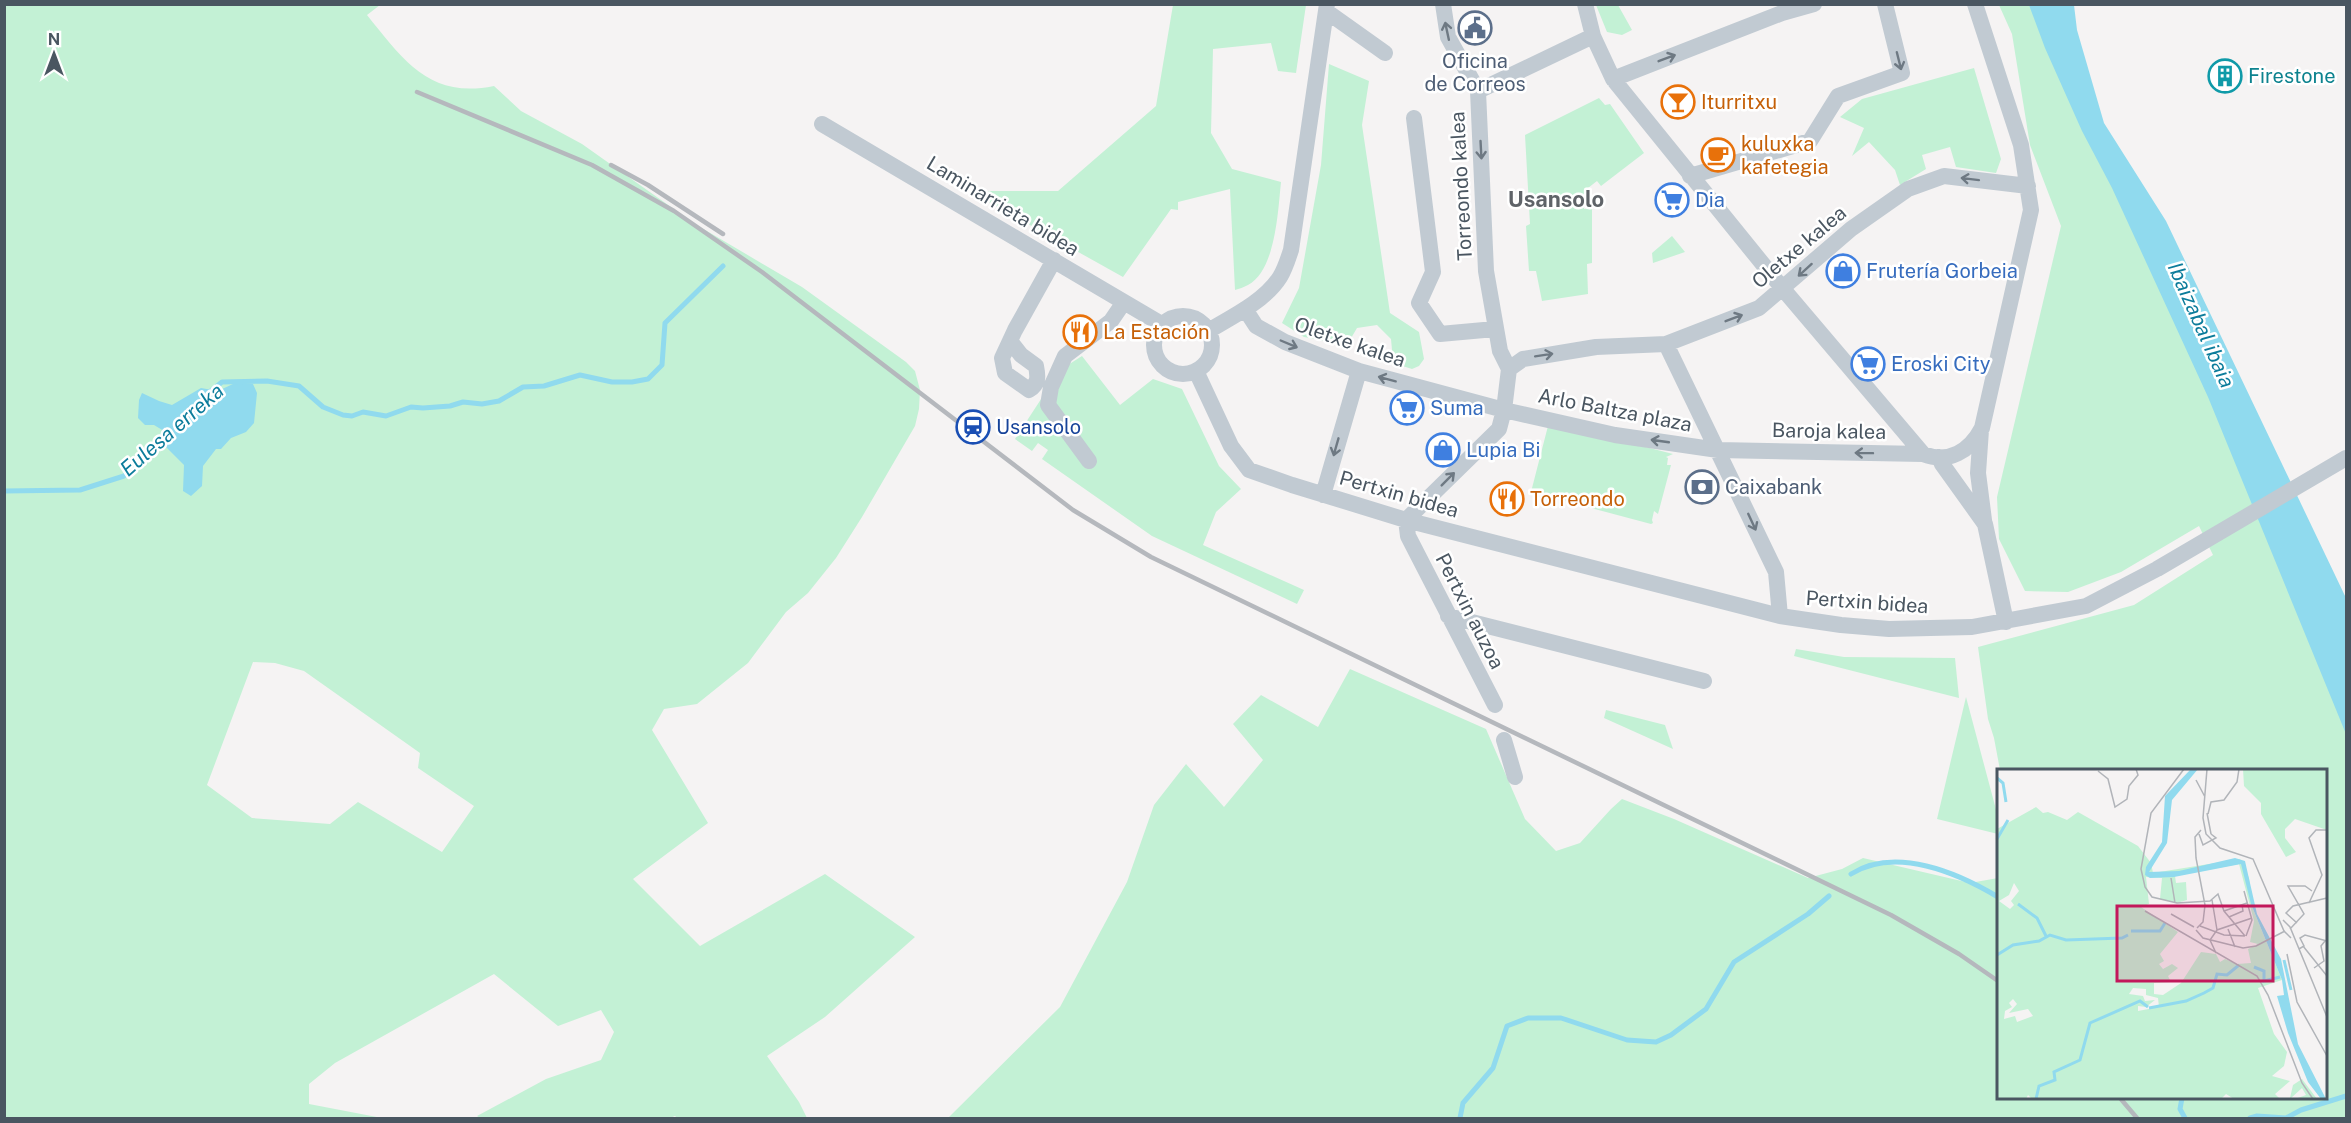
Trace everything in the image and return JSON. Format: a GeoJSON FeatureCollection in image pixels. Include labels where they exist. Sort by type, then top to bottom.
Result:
{"type":"FeatureCollection","features":[{"type":"Feature","properties":{"kind":"street","name":"Torreondo kalea"},"geometry":{"type":"LineString","coordinates":[[1443,4],[1448,37],[1478,91],[1486,271],[1500,351],[1509,369]]}},
{"type":"Feature","properties":{"kind":"street"},"geometry":{"type":"LineString","coordinates":[[1585,4],[1593,36],[1613,80],[1783,289],[1931,456],[1942,464],[1985,524]]}},
{"type":"Feature","properties":{"kind":"street"},"geometry":{"type":"LineString","coordinates":[[1613,80],[1782,14],[1814,4]]}},
{"type":"Feature","properties":{"kind":"street"},"geometry":{"type":"LineString","coordinates":[[1690,176],[1810,141],[1838,96],[1902,73],[1885,4]]}},
{"type":"Feature","properties":{"kind":"street"},"geometry":{"type":"LineString","coordinates":[[1971,505],[1969,477],[2031,210],[2021,145],[1975,4]]}},
{"type":"Feature","properties":{"kind":"street"},"geometry":{"type":"LineString","coordinates":[[1208,331],[1245,309],[1269,290],[1281,277],[1291,250],[1326,8],[1385,53]]}},
{"type":"Feature","properties":{"kind":"street"},"geometry":{"type":"LineString","coordinates":[[1478,91],[1593,36]]}},
{"type":"Feature","properties":{"kind":"street"},"geometry":{"type":"LineString","coordinates":[[1414,118],[1432,272],[1419,303],[1440,334],[1495,329]]}},
{"type":"Feature","properties":{"kind":"street","name":"Laminarrieta bidea"},"geometry":{"type":"LineString","coordinates":[[822,124],[1163,325]]}},
{"type":"Feature","properties":{"kind":"street","name":"Oletxe kalea"},"geometry":{"type":"LineString","coordinates":[[1509,369],[1523,359],[1596,347],[1666,344],[1759,308],[1851,229],[1908,189],[1944,176],[2028,186]]}},
{"type":"Feature","properties":{"kind":"street"},"geometry":{"type":"LineString","coordinates":[[1010,341],[1054,260]]}},
{"type":"Feature","properties":{"kind":"street"},"geometry":{"type":"LineString","coordinates":[[1089,461],[1048,405],[1051,387],[1065,356],[1111,321],[1124,302]]}},
{"type":"Feature","properties":{"kind":"street","name":"Oletxe kalea"},"geometry":{"type":"LineString","coordinates":[[1245,309],[1256,327],[1285,342],[1359,371],[1504,410]]}},
{"type":"Feature","properties":{"kind":"street"},"geometry":{"type":"LineString","coordinates":[[1178,317],[1187,317],[1196,319],[1208,331],[1212,349],[1209,358],[1196,371],[1179,374],[1162,366],[1155,350],[1155,340],[1163,325],[1178,317]]}},
{"type":"Feature","properties":{"kind":"street"},"geometry":{"type":"LineString","coordinates":[[1666,344],[1776,572],[1780,616]]}},
{"type":"Feature","properties":{"kind":"street"},"geometry":{"type":"LineString","coordinates":[[1407,528],[1498,429],[1504,410],[1509,369]]}},
{"type":"Feature","properties":{"kind":"street","name":"Pertxin bidea"},"geometry":{"type":"LineString","coordinates":[[1196,371],[1231,446],[1250,470],[1323,495],[1407,528],[1780,616],[1841,626],[1972,627],[2086,606],[2157,569],[2346,458]]}},
{"type":"Feature","properties":{"kind":"street","name":"Pertxin bidea"},"geometry":{"type":"LineString","coordinates":[[1323,495],[1359,371]]}},
{"type":"Feature","properties":{"kind":"street","name":"Arlo Baltza plaza"},"geometry":{"type":"LineString","coordinates":[[1504,410],[1615,435],[1718,450]]}},
{"type":"Feature","properties":{"kind":"street"},"geometry":{"type":"LineString","coordinates":[[1931,456],[1960,454],[1979,433]]}},
{"type":"Feature","properties":{"kind":"street"},"geometry":{"type":"LineString","coordinates":[[1979,433],[1978,473],[1985,524],[2006,622]]}},
{"type":"Feature","properties":{"kind":"street","name":"Baroja kalea"},"geometry":{"type":"LineString","coordinates":[[1718,450],[1931,456]]}},
{"type":"Feature","properties":{"kind":"street","name":"Pertxin auzoa"},"geometry":{"type":"LineString","coordinates":[[1407,528],[1448,616],[1494,705]]}},
{"type":"Feature","properties":{"kind":"street"},"geometry":{"type":"LineString","coordinates":[[1448,616],[1704,681]]}},
{"type":"Feature","properties":{"kind":"street"},"geometry":{"type":"LineString","coordinates":[[1504,740],[1515,777]]}},
{"type":"Feature","properties":{"kind":"green space"},"geometry":{"type":"Polygon","coordinates":[[[5,5],[380,5],[367,15],[393,47],[420,73],[452,87],[472,89],[494,86],[521,111],[582,144],[695,224],[802,287],[906,362],[915,371],[920,390],[915,426],[836,558],[808,593],[786,612],[748,663],[697,704],[664,709],[652,730],[708,823],[633,879],[700,946],[825,874],[915,937],[825,1017],[767,1056],[799,1102],[807,1118],[677,1118],[675,1116],[670,1118],[480,1118],[477,1116],[546,1079],[601,1060],[614,1032],[601,1010],[558,1026],[494,974],[335,1063],[309,1084],[309,1104],[382,1118],[5,1118],[5,5]],[[253,662],[207,785],[252,818],[330,824],[358,802],[442,852],[474,806],[418,768],[420,753],[304,671],[275,663],[253,662]]]}},
{"type":"Feature","properties":{"kind":"green space"},"geometry":{"type":"Polygon","coordinates":[[[1173,5],[1306,5],[1296,73],[1278,71],[1271,43],[1213,49],[1211,133],[1232,169],[1281,182],[1277,223],[1265,267],[1248,285],[1235,290],[1230,189],[1178,202],[1178,210],[1171,209],[1123,277],[969,191],[1058,191],[1156,106],[1173,5]]]}},
{"type":"Feature","properties":{"kind":"green space"},"geometry":{"type":"Polygon","coordinates":[[[1596,5],[1618,5],[1632,30],[1622,35],[1607,32],[1596,5]]]}},
{"type":"Feature","properties":{"kind":"green space"},"geometry":{"type":"Polygon","coordinates":[[[1999,5],[2040,5],[2296,556],[2346,709],[2346,1118],[948,1118],[1060,1007],[1127,882],[1154,805],[1186,764],[1224,807],[1263,760],[1233,724],[1261,695],[1318,727],[1350,669],[1486,729],[1525,819],[1556,851],[1580,843],[1622,799],[1674,819],[1808,878],[1842,869],[1863,858],[1970,883],[1997,878],[1997,1099],[2327,1099],[2327,769],[2000,769],[1988,719],[1978,647],[2134,605],[2213,555],[2199,526],[2121,572],[2068,592],[2025,591],[1999,539],[1997,497],[2061,226],[2030,145],[2012,34],[1999,5]]]}},
{"type":"Feature","properties":{"kind":"green space"},"geometry":{"type":"Polygon","coordinates":[[[1329,64],[1369,81],[1362,125],[1390,313],[1419,332],[1424,359],[1419,366],[1412,369],[1387,361],[1392,350],[1391,339],[1377,325],[1357,328],[1347,345],[1304,337],[1282,323],[1299,288],[1321,165],[1329,64]]]}},
{"type":"Feature","properties":{"kind":"green space"},"geometry":{"type":"Polygon","coordinates":[[[1974,68],[2001,159],[1996,173],[1956,167],[1950,147],[1922,155],[1926,169],[1900,185],[1895,170],[1869,142],[1852,156],[1864,128],[1840,117],[1862,99],[1974,68]]]}},
{"type":"Feature","properties":{"kind":"green space"},"geometry":{"type":"Polygon","coordinates":[[[1599,98],[1605,105],[1610,104],[1644,153],[1601,186],[1597,181],[1588,188],[1589,194],[1584,196],[1584,209],[1592,208],[1592,263],[1587,264],[1588,294],[1542,301],[1536,271],[1529,271],[1526,226],[1530,224],[1525,135],[1599,98]]]}},
{"type":"Feature","properties":{"kind":"green space"},"geometry":{"type":"Polygon","coordinates":[[[1672,236],[1685,252],[1653,263],[1652,253],[1672,236]]]}},
{"type":"Feature","properties":{"kind":"green space"},"geometry":{"type":"Polygon","coordinates":[[[1082,356],[1120,405],[1153,379],[1182,389],[1219,466],[1241,489],[1216,512],[1203,545],[1304,590],[1297,604],[1152,536],[1042,459],[1048,450],[1038,443],[1032,451],[1015,439],[1060,370],[1082,356]]]}},
{"type":"Feature","properties":{"kind":"green space"},"geometry":{"type":"Polygon","coordinates":[[[1556,424],[1673,454],[1666,457],[1668,458],[1667,465],[1671,465],[1658,514],[1654,511],[1653,523],[1531,492],[1548,426],[1556,424]]]}},
{"type":"Feature","properties":{"kind":"green space"},"geometry":{"type":"Polygon","coordinates":[[[1796,649],[1844,657],[1955,658],[1959,698],[1794,656],[1796,649]]]}},
{"type":"Feature","properties":{"kind":"green space"},"geometry":{"type":"Polygon","coordinates":[[[1966,697],[1997,813],[1997,834],[1937,819],[1966,697]]]}},
{"type":"Feature","properties":{"kind":"green space"},"geometry":{"type":"Polygon","coordinates":[[[1606,710],[1665,725],[1673,749],[1604,718],[1606,710]]]}},
{"type":"Feature","properties":{"kind":"water","name":"Ibaizabal ibaia"},"geometry":{"type":"Polygon","coordinates":[[[2029,5],[2074,5],[2077,30],[2104,123],[2166,221],[2346,598],[2346,734],[2208,397],[2112,188],[2082,131],[2045,48],[2029,5]]]}},
{"type":"Feature","properties":{"kind":"water"},"geometry":{"type":"Polygon","coordinates":[[[235,383],[253,384],[257,393],[254,423],[246,432],[231,438],[221,449],[216,449],[203,466],[202,486],[191,496],[183,491],[184,465],[162,443],[164,431],[154,425],[145,425],[138,418],[139,400],[142,393],[172,405],[201,388],[218,391],[235,383]]]}},
{"type":"Feature","properties":{"kind":"waterway","name":"Eulesa erreka"},"geometry":{"type":"LineString","coordinates":[[207,394],[222,382],[267,381],[299,386],[323,407],[343,415],[352,416],[363,412],[386,416],[411,407],[450,406],[463,402],[482,404],[499,401],[523,387],[544,386],[580,375],[612,382],[648,379],[662,365],[665,323],[723,266]]}},
{"type":"Feature","properties":{"kind":"waterway","name":"Eulesa erreka"},"geometry":{"type":"LineString","coordinates":[[4,491],[80,490],[124,476],[166,434]]}},
{"type":"Feature","properties":{"kind":"waterway"},"geometry":{"type":"LineString","coordinates":[[1851,874],[1869,866],[1887,862],[1907,863],[1946,872],[1997,896]]}},
{"type":"Feature","properties":{"kind":"waterway"},"geometry":{"type":"LineString","coordinates":[[1460,1118],[1463,1103],[1493,1068],[1507,1026],[1528,1018],[1561,1018],[1627,1040],[1656,1042],[1671,1035],[1706,1009],[1734,962],[1808,914],[1829,896]]}},
{"type":"Feature","properties":{"kind":"waterway"},"geometry":{"type":"LineString","coordinates":[[2250,1118],[2257,1116],[2286,1118],[2301,1110],[2346,1096]]}},
{"type":"Feature","properties":{"kind":"waterway"},"geometry":{"type":"LineString","coordinates":[[2182,1099],[2180,1109],[2185,1118]]}},
{"type":"Feature","properties":{"kind":"railway"},"geometry":{"type":"LineString","coordinates":[[417,92],[592,165],[674,211],[762,272],[1073,510],[1151,557],[1891,915],[1959,954],[1997,980]]}},
{"type":"Feature","properties":{"kind":"railway"},"geometry":{"type":"LineString","coordinates":[[611,165],[648,185],[723,234]]}},
{"type":"Feature","properties":{"kind":"railway"},"geometry":{"type":"LineString","coordinates":[[2121,1099],[2137,1118]]}},
{"type":"Feature","properties":{"kind":"place","name":"Oficina de Correos"},"geometry":{"type":"Point","coordinates":[1475,28]}},
{"type":"Feature","properties":{"kind":"place","name":"Firestone"},"geometry":{"type":"Point","coordinates":[2225,76]}},
{"type":"Feature","properties":{"kind":"place","name":"Iturritxu"},"geometry":{"type":"Point","coordinates":[1678,102]}},
{"type":"Feature","properties":{"kind":"place","name":"kuluxka kafetegia"},"geometry":{"type":"Point","coordinates":[1718,155]}},
{"type":"Feature","properties":{"kind":"place","name":"Dia"},"geometry":{"type":"Point","coordinates":[1672,200]}},
{"type":"Feature","properties":{"kind":"place","name":"Frutería Gorbeia"},"geometry":{"type":"Point","coordinates":[1843,271]}},
{"type":"Feature","properties":{"kind":"place","name":"La Estación"},"geometry":{"type":"Point","coordinates":[1080,332]}},
{"type":"Feature","properties":{"kind":"place","name":"Eroski City"},"geometry":{"type":"Point","coordinates":[1868,364]}},
{"type":"Feature","properties":{"kind":"place","name":"Suma"},"geometry":{"type":"Point","coordinates":[1407,408]}},
{"type":"Feature","properties":{"kind":"place","name":"Usansolo"},"geometry":{"type":"Point","coordinates":[973,427]}},
{"type":"Feature","properties":{"kind":"place","name":"Lupia Bi"},"geometry":{"type":"Point","coordinates":[1443,450]}},
{"type":"Feature","properties":{"kind":"place","name":"Caixabank"},"geometry":{"type":"Point","coordinates":[1702,487]}},
{"type":"Feature","properties":{"kind":"place","name":"Torreondo"},"geometry":{"type":"Point","coordinates":[1507,499]}},
{"type":"Feature","properties":{"kind":"district","name":"Usansolo"},"geometry":{"type":"Point","coordinates":[1556,199]}}]}
